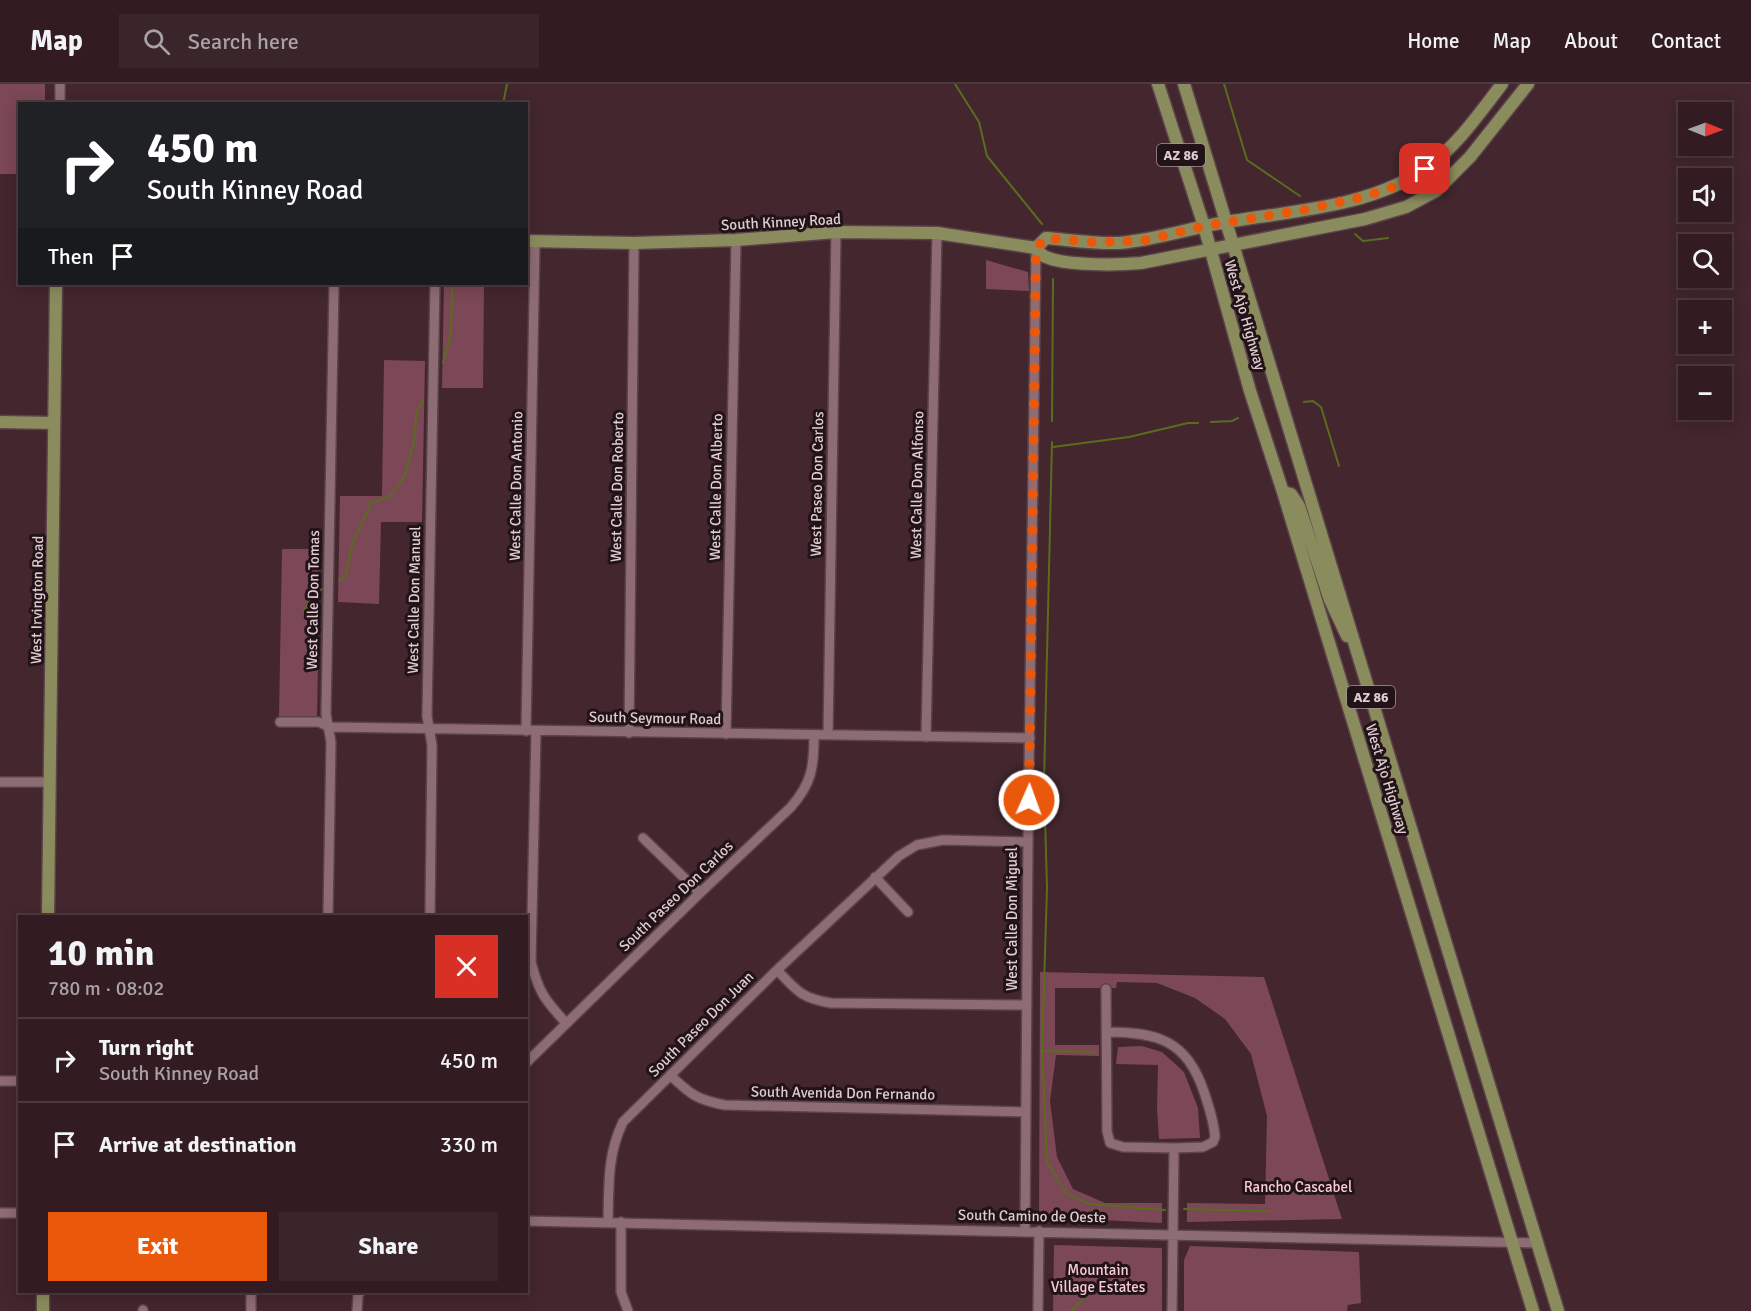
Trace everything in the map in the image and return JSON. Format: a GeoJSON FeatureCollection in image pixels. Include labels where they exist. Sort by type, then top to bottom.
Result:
{"type":"FeatureCollection","features":[{"type":"Feature","properties":{"kind":"main road","name":"West Ajo Highway"},"geometry":{"type":"LineString","coordinates":[[1158,84],[1204,226],[1250,390],[1533,1311]]}},
{"type":"Feature","properties":{"kind":"main road","name":"West Ajo Highway"},"geometry":{"type":"LineString","coordinates":[[1184,84],[1224,222],[1558,1311]]}},
{"type":"Feature","properties":{"kind":"main road","name":"South Kinney Road"},"geometry":{"type":"LineString","coordinates":[[1036,248],[1046,238],[1116,243],[1142,241],[1224,222],[1303,210],[1367,196],[1393,187],[1425,169],[1450,149],[1502,84]]}},
{"type":"Feature","properties":{"kind":"main road","name":"South Kinney Road"},"geometry":{"type":"LineString","coordinates":[[531,241],[634,243],[736,240],[836,232],[937,233],[1036,248],[1045,257],[1057,260],[1117,265],[1141,263],[1384,215],[1406,207],[1436,191],[1470,157],[1528,84]]}},
{"type":"Feature","properties":{"kind":"main road","name":"West Irvington Road"},"geometry":{"type":"LineString","coordinates":[[48,915],[56,285]]}},
{"type":"Feature","properties":{"kind":"main road"},"geometry":{"type":"LineString","coordinates":[[0,422],[54,423]]}},
{"type":"Feature","properties":{"kind":"main road"},"geometry":{"type":"LineString","coordinates":[[1283,492],[1292,494],[1299,506],[1337,616],[1357,652]]}},
{"type":"Feature","properties":{"kind":"main road"},"geometry":{"type":"LineString","coordinates":[[43,1293],[43,1311]]}},
{"type":"Feature","properties":{"kind":"street"},"geometry":{"type":"LineString","coordinates":[[60,84],[60,102]]}},
{"type":"Feature","properties":{"kind":"street","name":"West Paseo Don Carlos"},"geometry":{"type":"LineString","coordinates":[[828,735],[836,232]]}},
{"type":"Feature","properties":{"kind":"street","name":"West Calle Don Alfonso"},"geometry":{"type":"LineString","coordinates":[[926,737],[937,233]]}},
{"type":"Feature","properties":{"kind":"street","name":"West Calle Don Alberto"},"geometry":{"type":"LineString","coordinates":[[726,734],[736,240]]}},
{"type":"Feature","properties":{"kind":"street","name":"West Calle Don Antonio"},"geometry":{"type":"LineString","coordinates":[[531,241],[531,962],[536,984],[566,1023]]}},
{"type":"Feature","properties":{"kind":"street","name":"West Calle Don Roberto"},"geometry":{"type":"LineString","coordinates":[[629,733],[634,243]]}},
{"type":"Feature","properties":{"kind":"street","name":"West Calle Don Miguel"},"geometry":{"type":"LineString","coordinates":[[1025,1230],[1036,248]]}},
{"type":"Feature","properties":{"kind":"street","name":"West Calle Don Tomas"},"geometry":{"type":"LineString","coordinates":[[328,915],[331,742],[326,714],[334,285]]}},
{"type":"Feature","properties":{"kind":"street","name":"West Calle Don Manuel"},"geometry":{"type":"LineString","coordinates":[[430,915],[432,745],[427,716],[435,285]]}},
{"type":"Feature","properties":{"kind":"street","name":"South Seymour Road"},"geometry":{"type":"LineString","coordinates":[[280,722],[319,722],[329,728],[1030,738]]}},
{"type":"Feature","properties":{"kind":"street","name":"South Paseo Don Carlos"},"geometry":{"type":"LineString","coordinates":[[528,1060],[803,794],[814,763],[814,735]]}},
{"type":"Feature","properties":{"kind":"street"},"geometry":{"type":"LineString","coordinates":[[0,782],[50,782]]}},
{"type":"Feature","properties":{"kind":"street"},"geometry":{"type":"LineString","coordinates":[[643,838],[700,893]]}},
{"type":"Feature","properties":{"kind":"street","name":"South Paseo Don Juan"},"geometry":{"type":"LineString","coordinates":[[608,1222],[610,1161],[614,1141],[623,1122],[875,877],[899,856],[917,845],[943,840],[1028,842]]}},
{"type":"Feature","properties":{"kind":"street"},"geometry":{"type":"LineString","coordinates":[[875,877],[908,912]]}},
{"type":"Feature","properties":{"kind":"street"},"geometry":{"type":"LineString","coordinates":[[777,970],[798,992],[811,999],[831,1003],[1027,1005]]}},
{"type":"Feature","properties":{"kind":"street"},"geometry":{"type":"LineString","coordinates":[[1106,989],[1106,1032],[1107,1131],[1110,1143],[1123,1147],[1174,1148],[1203,1147],[1215,1144],[1214,1128],[1206,1096],[1193,1066],[1182,1052],[1166,1040],[1147,1034],[1106,1032]]}},
{"type":"Feature","properties":{"kind":"street","name":"South Avenida Don Fernando"},"geometry":{"type":"LineString","coordinates":[[670,1075],[689,1093],[704,1101],[725,1105],[1025,1112]]}},
{"type":"Feature","properties":{"kind":"street"},"geometry":{"type":"LineString","coordinates":[[0,1081],[18,1081]]}},
{"type":"Feature","properties":{"kind":"street"},"geometry":{"type":"LineString","coordinates":[[1172,1311],[1174,1148]]}},
{"type":"Feature","properties":{"kind":"street"},"geometry":{"type":"LineString","coordinates":[[0,1213],[18,1213]]}},
{"type":"Feature","properties":{"kind":"street","name":"South Camino de Oeste"},"geometry":{"type":"LineString","coordinates":[[528,1221],[1025,1230],[1537,1243]]}},
{"type":"Feature","properties":{"kind":"street"},"geometry":{"type":"LineString","coordinates":[[621,1222],[621,1292],[628,1311]]}},
{"type":"Feature","properties":{"kind":"street"},"geometry":{"type":"LineString","coordinates":[[1038,1311],[1039,1231]]}},
{"type":"Feature","properties":{"kind":"street"},"geometry":{"type":"LineString","coordinates":[[251,1293],[251,1311]]}},
{"type":"Feature","properties":{"kind":"street"},"geometry":{"type":"LineString","coordinates":[[357,1311],[357,1296],[359,1293]]}},
{"type":"Feature","properties":{"kind":"green space"},"geometry":{"type":"Polygon","coordinates":[[[0,84],[45,84],[45,102],[18,102],[18,174],[0,174],[0,84]]]}},
{"type":"Feature","properties":{"kind":"green space"},"geometry":{"type":"Polygon","coordinates":[[[986,260],[1028,272],[1029,291],[986,289],[986,260]]]}},
{"type":"Feature","properties":{"kind":"green space"},"geometry":{"type":"Polygon","coordinates":[[[444,285],[484,285],[483,388],[442,388],[444,285]]]}},
{"type":"Feature","properties":{"kind":"green space"},"geometry":{"type":"Polygon","coordinates":[[[384,360],[425,361],[422,522],[381,522],[379,604],[338,602],[340,496],[382,496],[384,360]]]}},
{"type":"Feature","properties":{"kind":"green space"},"geometry":{"type":"Polygon","coordinates":[[[282,549],[320,549],[317,717],[279,716],[282,549]]]}},
{"type":"Feature","properties":{"kind":"green space","name":"Rancho Cascabel"},"geometry":{"type":"Polygon","coordinates":[[[1040,972],[1264,977],[1342,1219],[1187,1222],[1187,1203],[1265,1204],[1267,1116],[1251,1054],[1225,1019],[1195,998],[1157,983],[1117,982],[1116,988],[1055,988],[1055,1045],[1099,1045],[1099,1056],[1056,1055],[1050,1101],[1057,1157],[1073,1189],[1105,1203],[1162,1203],[1162,1223],[1039,1217],[1040,972]]]}},
{"type":"Feature","properties":{"kind":"green space"},"geometry":{"type":"Polygon","coordinates":[[[1142,1046],[1162,1052],[1184,1072],[1198,1108],[1200,1138],[1159,1139],[1158,1065],[1116,1064],[1118,1047],[1142,1046]]]}},
{"type":"Feature","properties":{"kind":"green space","name":"Mountain Village Estates"},"geometry":{"type":"Polygon","coordinates":[[[1054,1245],[1162,1248],[1162,1311],[1053,1311],[1054,1245]]]}},
{"type":"Feature","properties":{"kind":"green space"},"geometry":{"type":"Polygon","coordinates":[[[1190,1246],[1359,1252],[1361,1303],[1348,1305],[1347,1311],[1184,1311],[1184,1260],[1190,1246]]]}},
{"type":"Feature","properties":{"kind":"waterway"},"geometry":{"type":"LineString","coordinates":[[503,102],[507,84]]}},
{"type":"Feature","properties":{"kind":"waterway"},"geometry":{"type":"LineString","coordinates":[[955,84],[979,122],[987,156],[1042,224]]}},
{"type":"Feature","properties":{"kind":"waterway"},"geometry":{"type":"LineString","coordinates":[[1224,84],[1247,160],[1300,196]]}},
{"type":"Feature","properties":{"kind":"waterway"},"geometry":{"type":"LineString","coordinates":[[1355,234],[1363,241],[1388,238]]}},
{"type":"Feature","properties":{"kind":"waterway"},"geometry":{"type":"LineString","coordinates":[[1052,421],[1053,279]]}},
{"type":"Feature","properties":{"kind":"waterway"},"geometry":{"type":"LineString","coordinates":[[443,363],[451,334],[452,288],[454,285]]}},
{"type":"Feature","properties":{"kind":"waterway"},"geometry":{"type":"LineString","coordinates":[[339,580],[345,577],[353,542],[371,503],[390,496],[405,476],[415,436],[416,413],[423,401]]}},
{"type":"Feature","properties":{"kind":"waterway"},"geometry":{"type":"LineString","coordinates":[[1304,402],[1313,401],[1321,407],[1339,466]]}},
{"type":"Feature","properties":{"kind":"waterway"},"geometry":{"type":"LineString","coordinates":[[1211,422],[1232,421],[1238,418]]}},
{"type":"Feature","properties":{"kind":"waterway"},"geometry":{"type":"LineString","coordinates":[[1053,447],[1129,437],[1188,423],[1198,423]]}},
{"type":"Feature","properties":{"kind":"waterway"},"geometry":{"type":"LineString","coordinates":[[1052,442],[1044,781],[1047,888],[1042,1051],[1047,1162],[1067,1194],[1090,1204],[1165,1210]]}},
{"type":"Feature","properties":{"kind":"waterway"},"geometry":{"type":"LineString","coordinates":[[303,612],[314,594],[322,589]]}},
{"type":"Feature","properties":{"kind":"waterway"},"geometry":{"type":"LineString","coordinates":[[1042,1051],[1095,1052]]}},
{"type":"Feature","properties":{"kind":"waterway"},"geometry":{"type":"LineString","coordinates":[[1184,1209],[1268,1211]]}},
{"type":"Feature","properties":{"kind":"waterway"},"geometry":{"type":"LineString","coordinates":[[1071,1311],[1087,1296]]}},
{"type":"Feature","properties":{"kind":"route"},"geometry":{"type":"LineString","coordinates":[[1029,800],[1036,248],[1046,238],[1116,243],[1142,241],[1204,226],[1303,210],[1367,196],[1393,187],[1425,169]]}}]}
